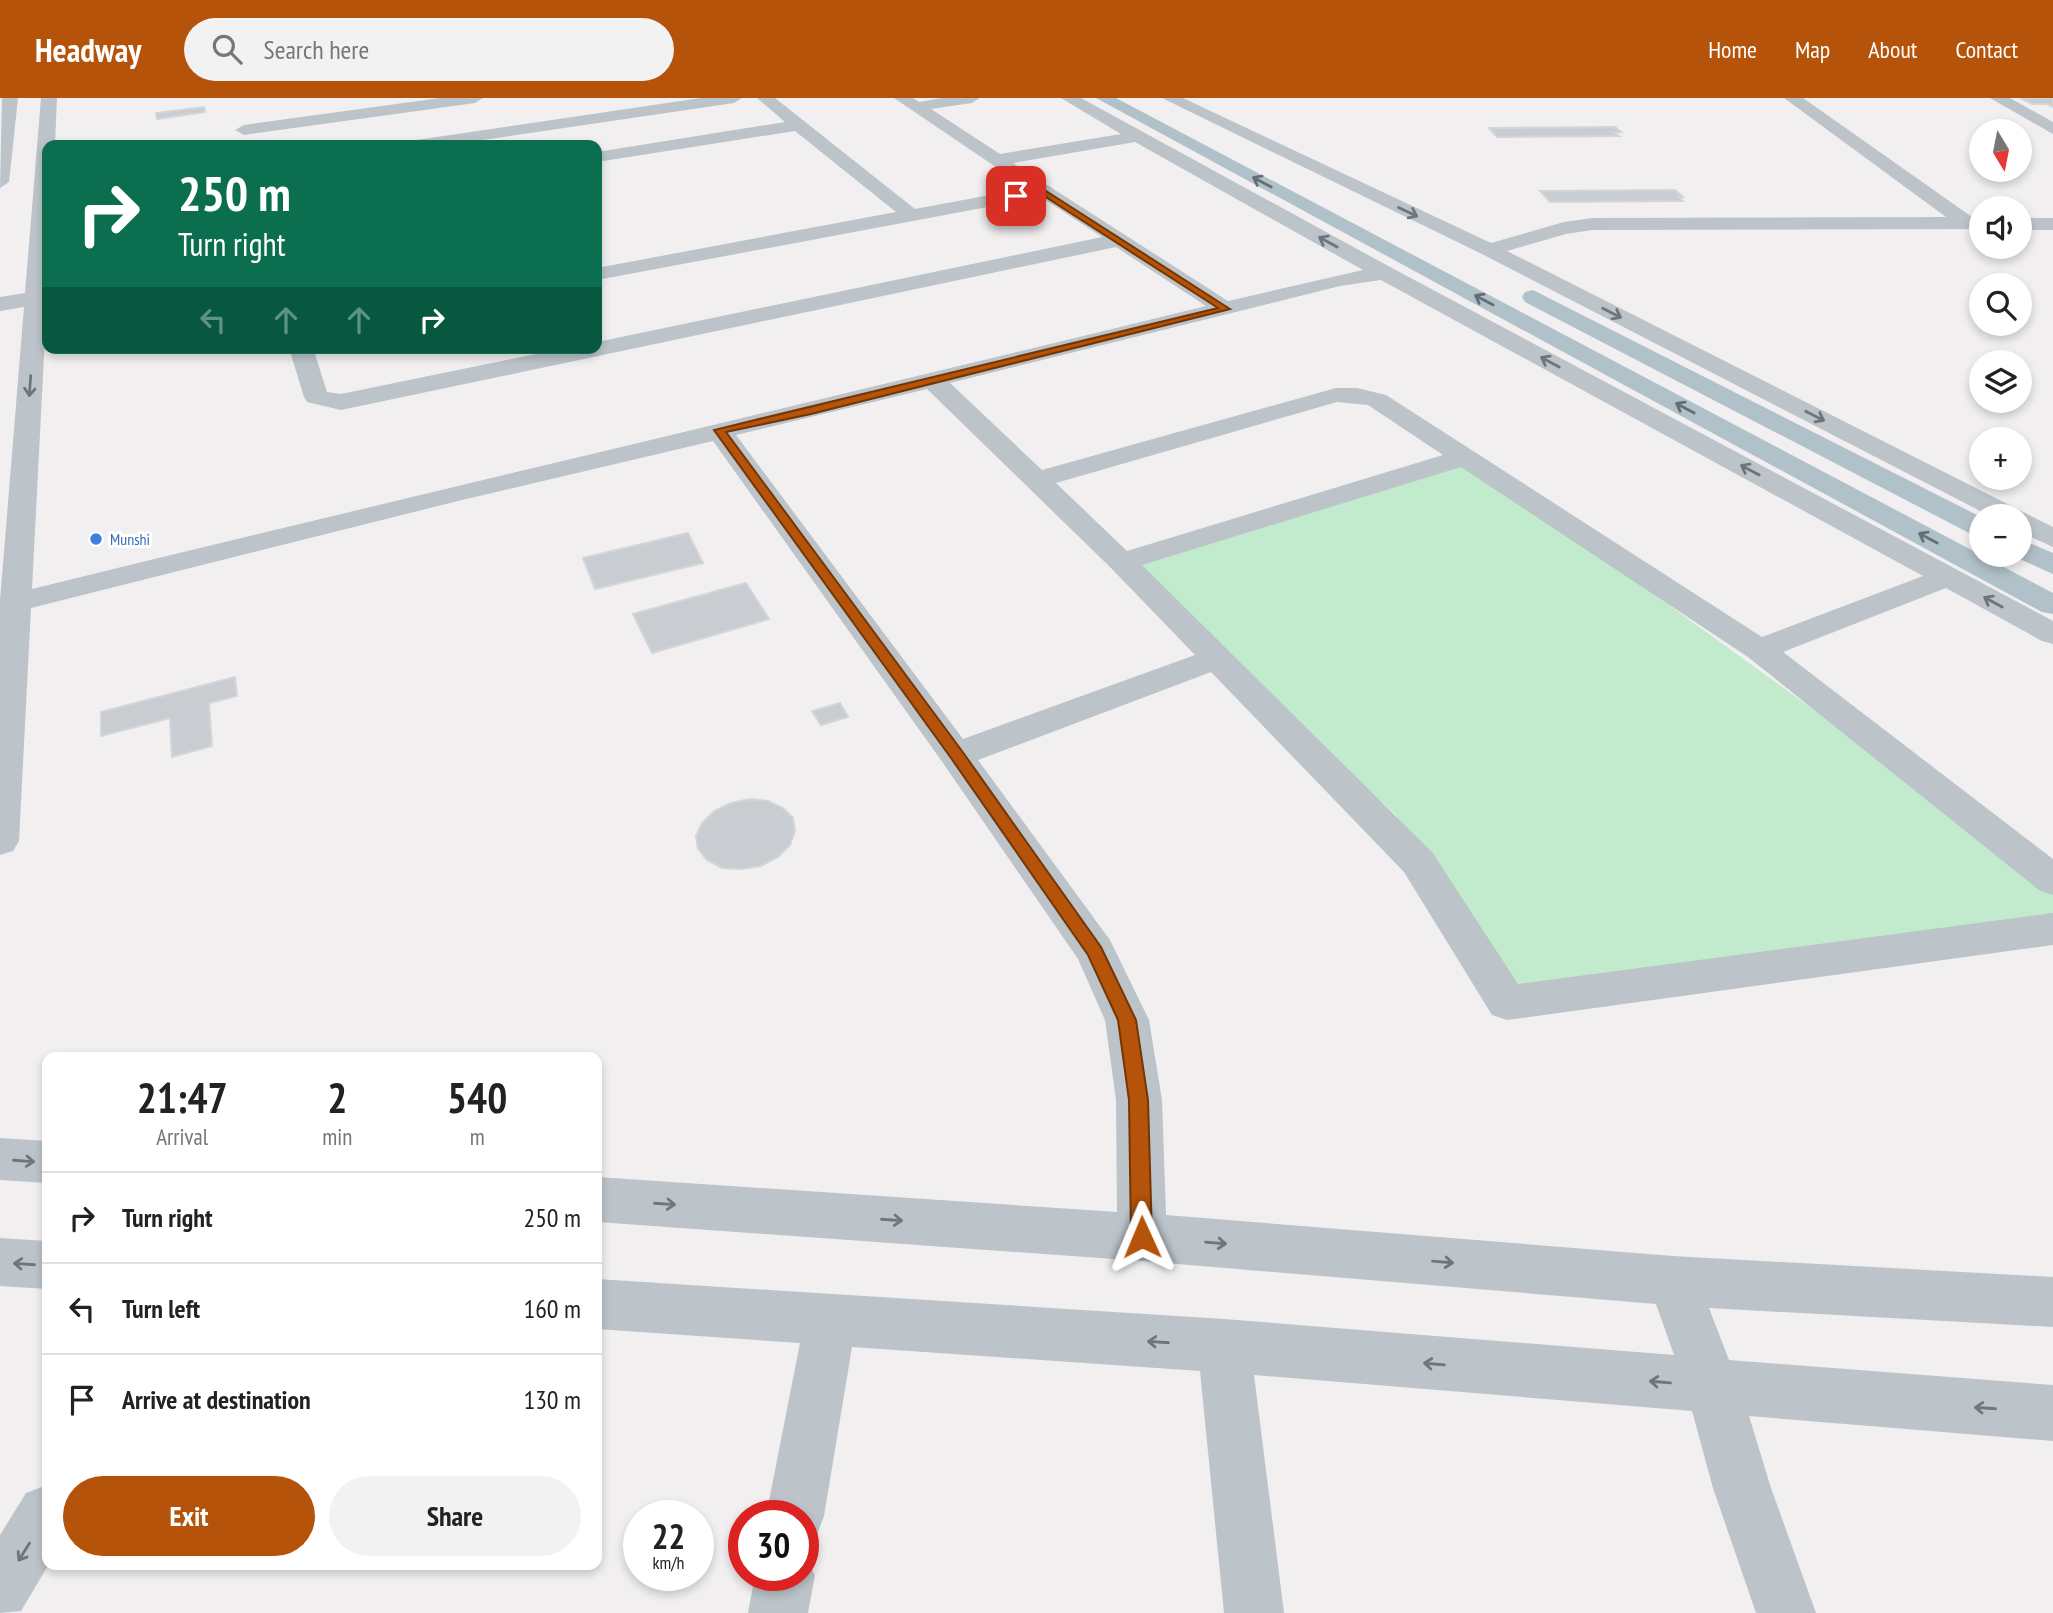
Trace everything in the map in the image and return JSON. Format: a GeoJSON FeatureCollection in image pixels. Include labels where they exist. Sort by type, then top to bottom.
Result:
{"type":"FeatureCollection","features":[{"type":"Feature","properties":{"kind":"main road"},"geometry":{"type":"LineString","coordinates":[[1104,98],[2053,606]]}},
{"type":"Feature","properties":{"kind":"main road"},"geometry":{"type":"LineString","coordinates":[[1141,98],[1969,522]]}},
{"type":"Feature","properties":{"kind":"main road"},"geometry":{"type":"LineString","coordinates":[[1858,464],[1938,479]]}},
{"type":"Feature","properties":{"kind":"main road"},"geometry":{"type":"LineString","coordinates":[[1792,492],[1867,506]]}},
{"type":"Feature","properties":{"kind":"main road"},"geometry":{"type":"LineString","coordinates":[[2032,554],[2053,565]]}},
{"type":"Feature","properties":{"kind":"street"},"geometry":{"type":"LineString","coordinates":[[0,182],[10,98]]}},
{"type":"Feature","properties":{"kind":"street"},"geometry":{"type":"LineString","coordinates":[[46,140],[49,98]]}},
{"type":"Feature","properties":{"kind":"street"},"geometry":{"type":"LineString","coordinates":[[345,98],[352,114]]}},
{"type":"Feature","properties":{"kind":"street"},"geometry":{"type":"LineString","coordinates":[[236,108],[245,137],[352,114],[475,98]]}},
{"type":"Feature","properties":{"kind":"street"},"geometry":{"type":"LineString","coordinates":[[450,140],[734,98]]}},
{"type":"Feature","properties":{"kind":"street"},"geometry":{"type":"LineString","coordinates":[[765,98],[911,215]]}},
{"type":"Feature","properties":{"kind":"street"},"geometry":{"type":"LineString","coordinates":[[909,103],[972,98]]}},
{"type":"Feature","properties":{"kind":"street"},"geometry":{"type":"LineString","coordinates":[[1069,98],[1384,273],[2053,634]]}},
{"type":"Feature","properties":{"kind":"street"},"geometry":{"type":"LineString","coordinates":[[1170,98],[1489,250],[1987,504]]}},
{"type":"Feature","properties":{"kind":"street"},"geometry":{"type":"LineString","coordinates":[[1792,98],[1969,220]]}},
{"type":"Feature","properties":{"kind":"street"},"geometry":{"type":"LineString","coordinates":[[1998,98],[2053,129]]}},
{"type":"Feature","properties":{"kind":"street"},"geometry":{"type":"LineString","coordinates":[[909,103],[1225,309]]}},
{"type":"Feature","properties":{"kind":"street"},"geometry":{"type":"LineString","coordinates":[[602,156],[799,125]]}},
{"type":"Feature","properties":{"kind":"street"},"geometry":{"type":"LineString","coordinates":[[997,160],[1139,136]]}},
{"type":"Feature","properties":{"kind":"street"},"geometry":{"type":"LineString","coordinates":[[602,273],[1043,191]]}},
{"type":"Feature","properties":{"kind":"street"},"geometry":{"type":"LineString","coordinates":[[0,841],[14,603],[40,347],[36,298],[42,206]]}},
{"type":"Feature","properties":{"kind":"street"},"geometry":{"type":"LineString","coordinates":[[1489,250],[1564,228],[1592,225],[1969,223]]}},
{"type":"Feature","properties":{"kind":"street"},"geometry":{"type":"LineString","coordinates":[[2032,223],[2053,224]]}},
{"type":"Feature","properties":{"kind":"street"},"geometry":{"type":"LineString","coordinates":[[602,339],[1119,240]]}},
{"type":"Feature","properties":{"kind":"street"},"geometry":{"type":"LineString","coordinates":[[14,603],[1340,280],[1384,273]]}},
{"type":"Feature","properties":{"kind":"street"},"geometry":{"type":"LineString","coordinates":[[0,304],[36,298]]}},
{"type":"Feature","properties":{"kind":"street"},"geometry":{"type":"LineString","coordinates":[[304,354],[316,397],[331,401],[353,400],[505,357]]}},
{"type":"Feature","properties":{"kind":"street"},"geometry":{"type":"LineString","coordinates":[[933,381],[1122,562],[1418,862],[1507,1003],[2053,929]]}},
{"type":"Feature","properties":{"kind":"street"},"geometry":{"type":"LineString","coordinates":[[1038,481],[1344,394],[1377,400],[1759,650],[2053,880]]}},
{"type":"Feature","properties":{"kind":"street"},"geometry":{"type":"LineString","coordinates":[[719,430],[1095,951],[1127,1020],[1139,1100],[1142,1237]]}},
{"type":"Feature","properties":{"kind":"street"},"geometry":{"type":"LineString","coordinates":[[1122,562],[1464,457]]}},
{"type":"Feature","properties":{"kind":"street"},"geometry":{"type":"LineString","coordinates":[[2032,527],[2053,538]]}},
{"type":"Feature","properties":{"kind":"street"},"geometry":{"type":"LineString","coordinates":[[1759,650],[1948,577]]}},
{"type":"Feature","properties":{"kind":"street"},"geometry":{"type":"LineString","coordinates":[[956,755],[1215,659]]}},
{"type":"Feature","properties":{"kind":"street"},"geometry":{"type":"LineString","coordinates":[[0,1159],[42,1162]]}},
{"type":"Feature","properties":{"kind":"street"},"geometry":{"type":"LineString","coordinates":[[602,1200],[1142,1237],[1673,1281],[2053,1302]]}},
{"type":"Feature","properties":{"kind":"street"},"geometry":{"type":"LineString","coordinates":[[0,1262],[42,1265]]}},
{"type":"Feature","properties":{"kind":"street"},"geometry":{"type":"LineString","coordinates":[[1673,1281],[1713,1387],[1742,1488],[1786,1613]]}},
{"type":"Feature","properties":{"kind":"street"},"geometry":{"type":"LineString","coordinates":[[602,1304],[1224,1346],[2053,1413]]}},
{"type":"Feature","properties":{"kind":"street"},"geometry":{"type":"LineString","coordinates":[[798,1500],[831,1319]]}},
{"type":"Feature","properties":{"kind":"street"},"geometry":{"type":"LineString","coordinates":[[1224,1346],[1254,1613]]}},
{"type":"Feature","properties":{"kind":"street"},"geometry":{"type":"LineString","coordinates":[[0,1590],[42,1522]]}},
{"type":"Feature","properties":{"kind":"street"},"geometry":{"type":"LineString","coordinates":[[778,1613],[782,1591]]}},
{"type":"Feature","properties":{"kind":"green space"},"geometry":{"type":"Polygon","coordinates":[[[1464,457],[2053,883],[2053,929],[1507,1003],[1396,815],[1122,562],[1464,457]]]}},
{"type":"Feature","properties":{"kind":"building"},"geometry":{"type":"Polygon","coordinates":[[[2020,98],[2053,98],[2053,107],[2047,104],[2032,104],[2020,98]]]}},
{"type":"Feature","properties":{"kind":"building"},"geometry":{"type":"Polygon","coordinates":[[[204,107],[205,112],[157,119],[156,113],[204,107]]]}},
{"type":"Feature","properties":{"kind":"building"},"geometry":{"type":"Polygon","coordinates":[[[1615,127],[1621,132],[1614,133],[1619,136],[1497,137],[1489,128],[1615,127]]]}},
{"type":"Feature","properties":{"kind":"building"},"geometry":{"type":"Polygon","coordinates":[[[1675,190],[1683,197],[1679,197],[1683,201],[1550,202],[1540,191],[1675,190]]]}},
{"type":"Feature","properties":{"kind":"building"},"geometry":{"type":"Polygon","coordinates":[[[688,533],[703,563],[595,589],[583,558],[688,533]]]}},
{"type":"Feature","properties":{"kind":"building"},"geometry":{"type":"Polygon","coordinates":[[[746,583],[769,619],[652,653],[633,614],[746,583]]]}},
{"type":"Feature","properties":{"kind":"building"},"geometry":{"type":"Polygon","coordinates":[[[235,677],[237,696],[209,703],[212,746],[172,757],[170,718],[101,736],[101,712],[235,677]]]}},
{"type":"Feature","properties":{"kind":"building"},"geometry":{"type":"Polygon","coordinates":[[[840,703],[848,717],[821,725],[812,711],[840,703]]]}},
{"type":"Feature","properties":{"kind":"building"},"geometry":{"type":"Polygon","coordinates":[[[750,799],[768,801],[783,808],[793,818],[795,831],[790,845],[778,857],[761,866],[722,868],[707,860],[698,849],[696,836],[702,823],[714,811],[731,803],[750,799]]]}},
{"type":"Feature","properties":{"kind":"place","name":"Munshi"},"geometry":{"type":"Point","coordinates":[96,539]}},
{"type":"Feature","properties":{"kind":"route"},"geometry":{"type":"LineString","coordinates":[[1016,196],[1043,191],[1225,309],[719,430],[1095,951],[1127,1020],[1139,1100],[1142,1237]]}}]}
